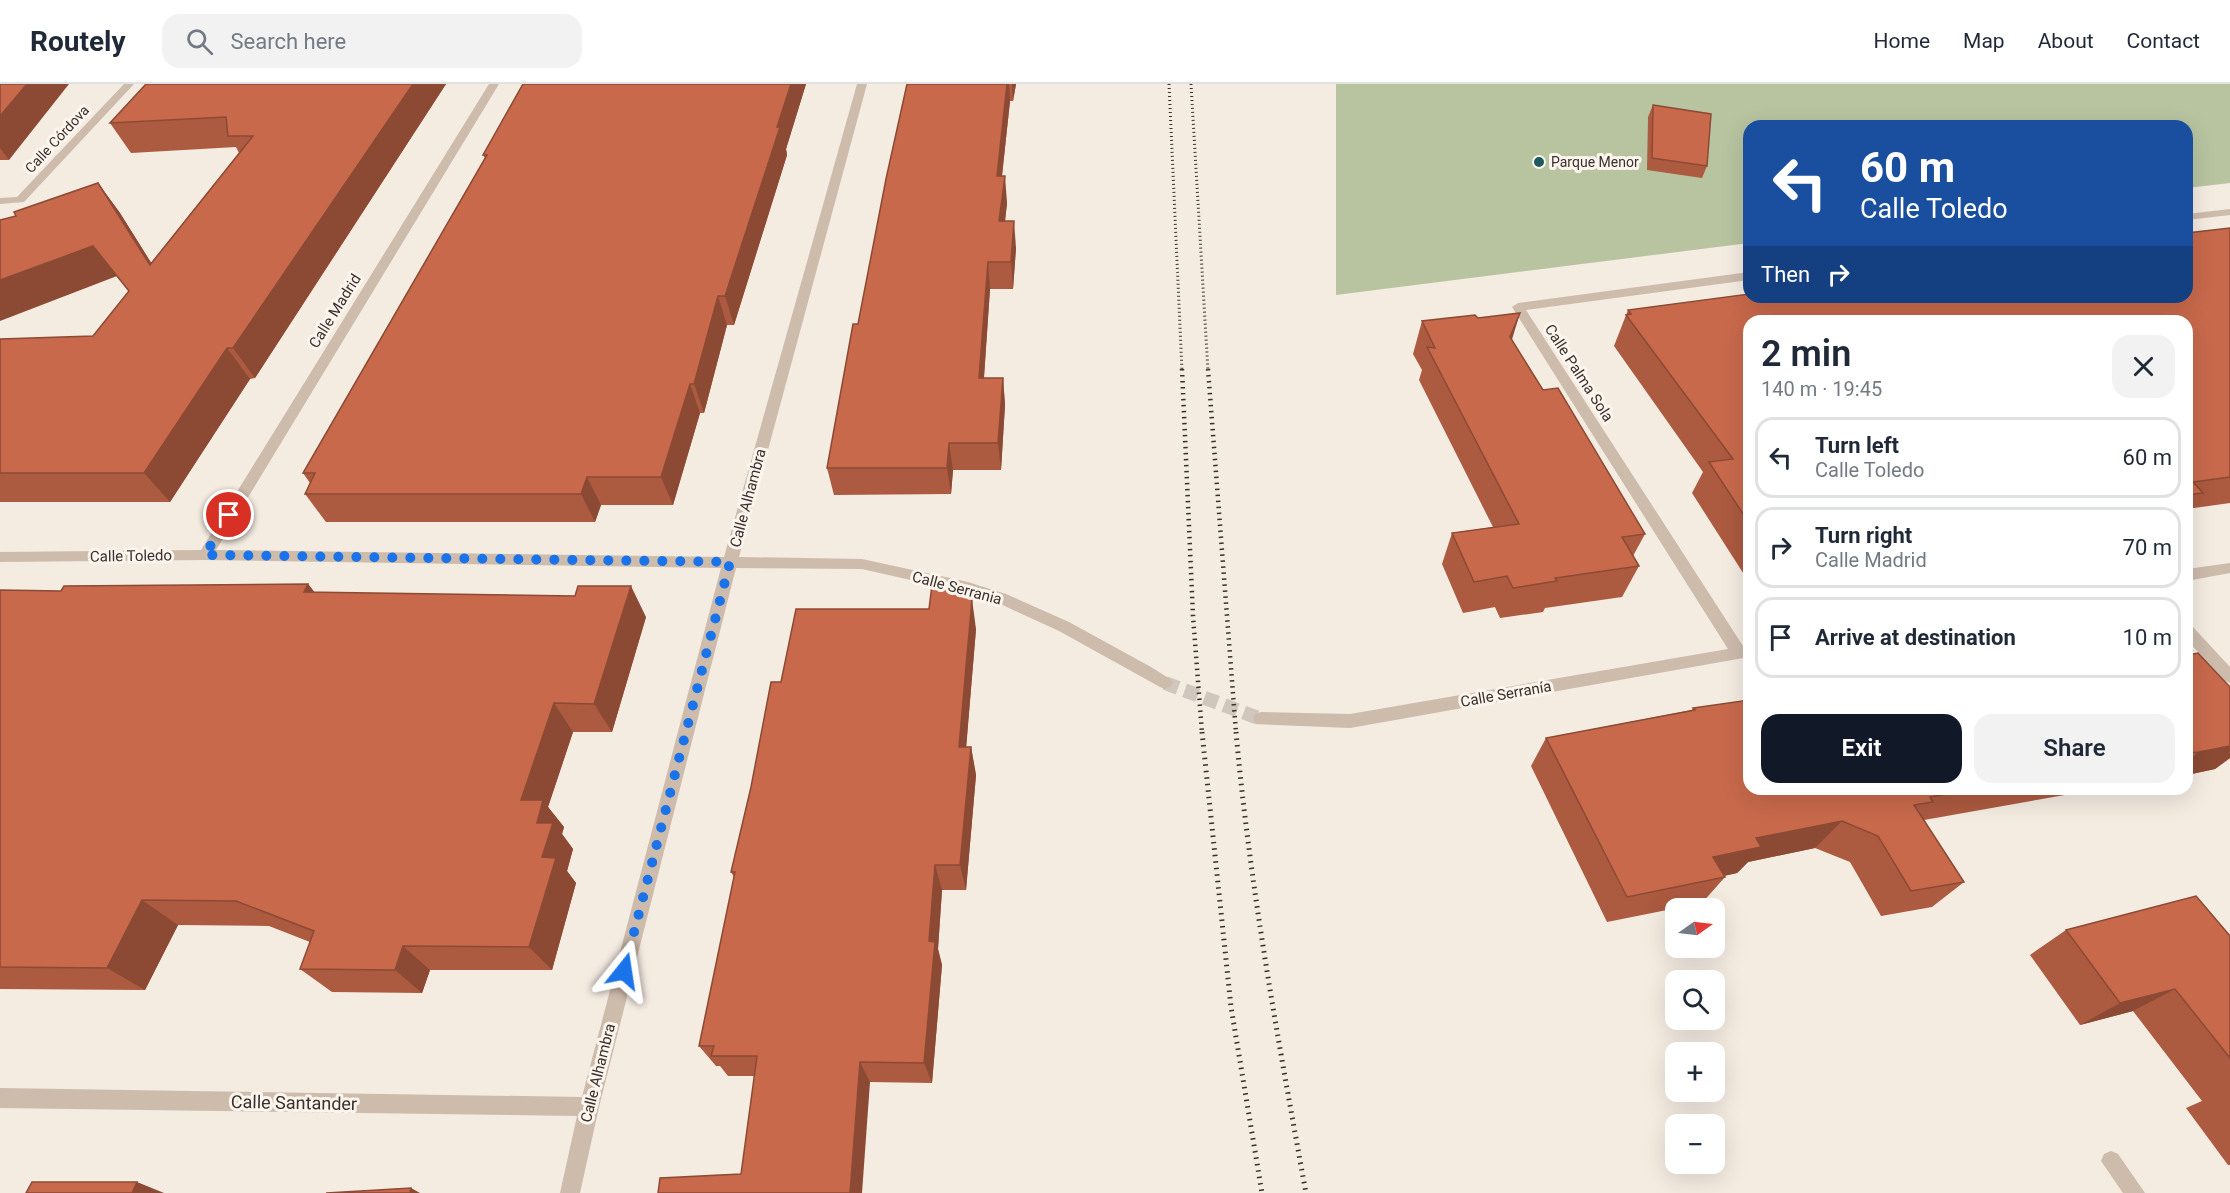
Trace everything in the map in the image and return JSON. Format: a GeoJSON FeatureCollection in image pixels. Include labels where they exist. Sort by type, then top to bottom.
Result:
{"type":"FeatureCollection","features":[{"type":"Feature","properties":{"kind":"street","name":"Calle Córdova"},"geometry":{"type":"LineString","coordinates":[[0,201],[20,200],[129,84]]}},
{"type":"Feature","properties":{"kind":"street","name":"Calle Madrid"},"geometry":{"type":"LineString","coordinates":[[205,555],[494,84]]}},
{"type":"Feature","properties":{"kind":"street","name":"Calle Alhambra"},"geometry":{"type":"LineString","coordinates":[[570,1193],[589,1107],[730,562],[862,84]]}},
{"type":"Feature","properties":{"kind":"street"},"geometry":{"type":"LineString","coordinates":[[2193,216],[2230,212]]}},
{"type":"Feature","properties":{"kind":"street","name":"Calle Palma Sola"},"geometry":{"type":"LineString","coordinates":[[1743,277],[1518,307],[1743,650]]}},
{"type":"Feature","properties":{"kind":"street","name":"Calle Toledo"},"geometry":{"type":"LineString","coordinates":[[0,557],[205,555],[730,562]]}},
{"type":"Feature","properties":{"kind":"street","name":"Calle Serrania"},"geometry":{"type":"LineString","coordinates":[[730,562],[862,564],[999,597],[1119,655],[1165,683]]}},
{"type":"Feature","properties":{"kind":"street"},"geometry":{"type":"LineString","coordinates":[[2193,574],[2230,568]]}},
{"type":"Feature","properties":{"kind":"street"},"geometry":{"type":"LineString","coordinates":[[2193,637],[2230,677]]}},
{"type":"Feature","properties":{"kind":"street","name":"Calle Serranía"},"geometry":{"type":"LineString","coordinates":[[1261,719],[1350,721],[1743,652]]}},
{"type":"Feature","properties":{"kind":"street","name":"Calle Santander"},"geometry":{"type":"LineString","coordinates":[[0,1098],[589,1107]]}},
{"type":"Feature","properties":{"kind":"street"},"geometry":{"type":"LineString","coordinates":[[2111,1161],[2135,1193]]}},
{"type":"Feature","properties":{"kind":"green space"},"geometry":{"type":"Polygon","coordinates":[[[1336,84],[2230,84],[2230,183],[2193,187],[2193,120],[1743,120],[1743,244],[1336,295],[1336,84]]]}},
{"type":"Feature","properties":{"kind":"building"},"geometry":{"type":"Polygon","coordinates":[[[0,84],[27,84],[0,116],[0,84]]]}},
{"type":"Feature","properties":{"kind":"building"},"geometry":{"type":"Polygon","coordinates":[[[146,84],[413,84],[233,348],[227,348],[144,473],[0,473],[0,339],[93,336],[129,291],[93,246],[0,280],[0,220],[16,216],[14,212],[98,183],[150,265],[253,136],[228,136],[226,117],[110,123],[146,84]]]}},
{"type":"Feature","properties":{"kind":"building"},"geometry":{"type":"Polygon","coordinates":[[[523,84],[791,84],[777,127],[780,127],[725,296],[718,296],[694,384],[690,384],[661,477],[587,477],[581,494],[305,494],[315,473],[303,473],[487,155],[483,155],[523,84]]]}},
{"type":"Feature","properties":{"kind":"building"},"geometry":{"type":"Polygon","coordinates":[[[907,84],[1007,84],[997,176],[1005,176],[999,221],[1014,221],[1011,262],[988,262],[979,378],[1003,378],[998,443],[949,443],[947,468],[827,468],[853,324],[858,324],[907,84]]]}},
{"type":"Feature","properties":{"kind":"building"},"geometry":{"type":"Polygon","coordinates":[[[1653,105],[1711,114],[1707,166],[1652,158],[1653,105]]]}},
{"type":"Feature","properties":{"kind":"building"},"geometry":{"type":"Polygon","coordinates":[[[2230,228],[2230,477],[2193,482],[2193,315],[1743,315],[1743,514],[1709,462],[1733,459],[1626,315],[1631,314],[1628,310],[1743,295],[1743,303],[2193,303],[2193,232],[2230,228]]]}},
{"type":"Feature","properties":{"kind":"building"},"geometry":{"type":"Polygon","coordinates":[[[1520,313],[1510,337],[1543,390],[1558,388],[1645,534],[1622,537],[1639,566],[1555,578],[1557,581],[1513,588],[1507,576],[1474,582],[1452,533],[1519,524],[1427,347],[1435,348],[1422,321],[1520,313]]]}},
{"type":"Feature","properties":{"kind":"building"},"geometry":{"type":"Polygon","coordinates":[[[2193,482],[2203,493],[2193,494],[2193,482]]]}},
{"type":"Feature","properties":{"kind":"building"},"geometry":{"type":"Polygon","coordinates":[[[308,584],[304,592],[575,596],[578,586],[631,586],[594,704],[554,703],[521,800],[543,800],[537,823],[553,823],[542,857],[556,858],[529,947],[403,946],[395,970],[300,969],[314,931],[236,901],[142,900],[107,968],[0,967],[0,590],[61,591],[64,586],[308,584]]]}},
{"type":"Feature","properties":{"kind":"building"},"geometry":{"type":"Polygon","coordinates":[[[932,585],[972,599],[959,747],[971,747],[960,865],[935,865],[929,941],[935,942],[924,1063],[860,1062],[850,1193],[658,1193],[660,1178],[741,1174],[757,1056],[711,1056],[714,1046],[699,1046],[735,872],[731,872],[751,787],[771,682],[781,682],[796,609],[929,609],[932,585]]]}},
{"type":"Feature","properties":{"kind":"building"},"geometry":{"type":"Polygon","coordinates":[[[2198,653],[2230,687],[2230,746],[2193,752],[2193,654],[2198,653]]]}},
{"type":"Feature","properties":{"kind":"building"},"geometry":{"type":"Polygon","coordinates":[[[1743,701],[1743,795],[1942,795],[1930,797],[1933,802],[1914,805],[1964,882],[1911,891],[1878,836],[1842,821],[1756,838],[1761,847],[1713,857],[1725,877],[1627,897],[1546,738],[1695,710],[1693,708],[1743,701]]]}},
{"type":"Feature","properties":{"kind":"building"},"geometry":{"type":"Polygon","coordinates":[[[2196,896],[2230,936],[2230,1058],[2175,989],[2120,1003],[2066,930],[2196,896]]]}},
{"type":"Feature","properties":{"kind":"building"},"geometry":{"type":"Polygon","coordinates":[[[32,1182],[137,1182],[132,1193],[26,1193],[32,1182]]]}},
{"type":"Feature","properties":{"kind":"building"},"geometry":{"type":"Polygon","coordinates":[[[411,1188],[410,1193],[326,1193],[411,1188]]]}},
{"type":"Feature","properties":{"kind":"tunnel"},"geometry":{"type":"LineString","coordinates":[[1165,683],[1261,719]]}},
{"type":"Feature","properties":{"kind":"railway"},"geometry":{"type":"LineString","coordinates":[[1169,84],[1182,371]]}},
{"type":"Feature","properties":{"kind":"railway"},"geometry":{"type":"LineString","coordinates":[[1191,84],[1208,371]]}},
{"type":"Feature","properties":{"kind":"railway"},"geometry":{"type":"LineString","coordinates":[[1182,369],[1193,616],[1202,733]]}},
{"type":"Feature","properties":{"kind":"railway"},"geometry":{"type":"LineString","coordinates":[[1208,369],[1236,733]]}},
{"type":"Feature","properties":{"kind":"railway"},"geometry":{"type":"LineString","coordinates":[[1202,732],[1231,1007],[1262,1193]]}},
{"type":"Feature","properties":{"kind":"railway"},"geometry":{"type":"LineString","coordinates":[[1236,732],[1257,906],[1306,1193]]}},
{"type":"Feature","properties":{"kind":"place","name":"Parque Menor"},"geometry":{"type":"Point","coordinates":[1539,162]}},
{"type":"Feature","properties":{"kind":"route"},"geometry":{"type":"LineString","coordinates":[[229,515],[205,555],[730,562],[624,971]]}}]}
